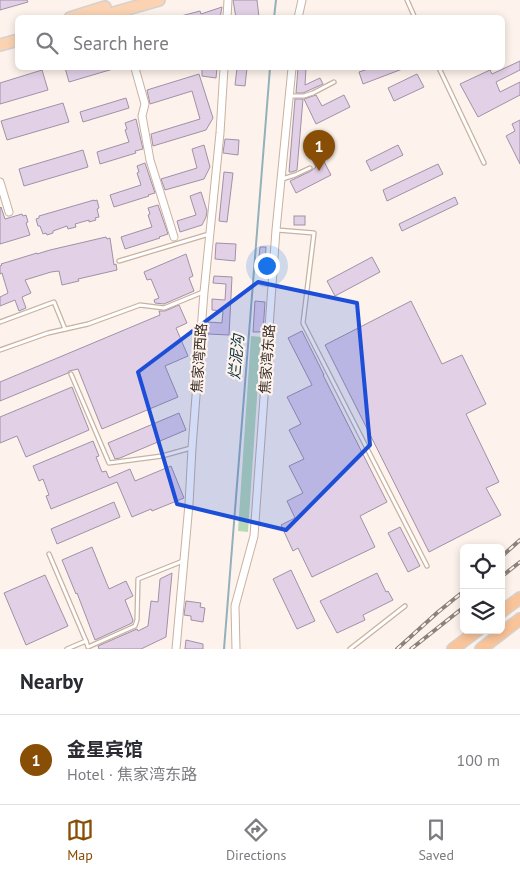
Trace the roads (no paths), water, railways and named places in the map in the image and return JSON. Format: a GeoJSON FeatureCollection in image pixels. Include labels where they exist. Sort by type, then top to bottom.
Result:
{"type":"FeatureCollection","features":[{"type":"Feature","properties":{"kind":"highway"},"geometry":{"type":"LineString","coordinates":[[505,609],[520,598]]}},
{"type":"Feature","properties":{"kind":"highway"},"geometry":{"type":"LineString","coordinates":[[482,649],[520,619]]}},
{"type":"Feature","properties":{"kind":"highway"},"geometry":{"type":"LineString","coordinates":[[454,649],[473,634]]}},
{"type":"Feature","properties":{"kind":"main road"},"geometry":{"type":"LineString","coordinates":[[80,15],[131,0]]}},
{"type":"Feature","properties":{"kind":"main road"},"geometry":{"type":"LineString","coordinates":[[121,14],[158,0]]}},
{"type":"Feature","properties":{"kind":"main road"},"geometry":{"type":"LineString","coordinates":[[0,38],[15,33]]}},
{"type":"Feature","properties":{"kind":"main road"},"geometry":{"type":"LineString","coordinates":[[0,45],[15,41]]}},
{"type":"Feature","properties":{"kind":"street"},"geometry":{"type":"LineString","coordinates":[[227,15],[228,0]]}},
{"type":"Feature","properties":{"kind":"street"},"geometry":{"type":"LineString","coordinates":[[299,15],[302,0]]}},
{"type":"Feature","properties":{"kind":"street"},"geometry":{"type":"LineString","coordinates":[[136,70],[145,104],[142,116],[150,160],[174,237]]}},
{"type":"Feature","properties":{"kind":"street","name":"焦家湾西路"},"geometry":{"type":"LineString","coordinates":[[176,649],[189,504],[204,292],[220,133],[224,70]]}},
{"type":"Feature","properties":{"kind":"street","name":"焦家湾东路"},"geometry":{"type":"LineString","coordinates":[[236,649],[236,606],[254,536],[276,230],[292,70]]}},
{"type":"Feature","properties":{"kind":"street"},"geometry":{"type":"LineString","coordinates":[[0,182],[9,212]]}},
{"type":"Feature","properties":{"kind":"lane"},"geometry":{"type":"LineString","coordinates":[[407,0],[414,15]]}},
{"type":"Feature","properties":{"kind":"lane"},"geometry":{"type":"LineString","coordinates":[[440,70],[484,163]]}},
{"type":"Feature","properties":{"kind":"lane"},"geometry":{"type":"LineString","coordinates":[[289,96],[304,96],[334,82]]}},
{"type":"Feature","properties":{"kind":"lane"},"geometry":{"type":"LineString","coordinates":[[281,179],[310,168]]}},
{"type":"Feature","properties":{"kind":"lane"},"geometry":{"type":"LineString","coordinates":[[276,230],[314,233],[303,323],[427,566]]}},
{"type":"Feature","properties":{"kind":"lane"},"geometry":{"type":"LineString","coordinates":[[119,261],[210,233]]}},
{"type":"Feature","properties":{"kind":"lane"},"geometry":{"type":"LineString","coordinates":[[0,350],[48,333],[88,324],[140,306],[164,308],[204,292]]}},
{"type":"Feature","properties":{"kind":"lane"},"geometry":{"type":"LineString","coordinates":[[0,322],[54,302],[65,329]]}},
{"type":"Feature","properties":{"kind":"lane"},"geometry":{"type":"LineString","coordinates":[[71,374],[109,463],[162,456],[192,448]]}},
{"type":"Feature","properties":{"kind":"lane"},"geometry":{"type":"LineString","coordinates":[[49,554],[88,647],[135,626],[138,579],[184,561]]}},
{"type":"Feature","properties":{"kind":"lane"},"geometry":{"type":"LineString","coordinates":[[350,649],[405,606]]}},
{"type":"Feature","properties":{"kind":"lane"},"geometry":{"type":"LineString","coordinates":[[68,649],[86,641]]}},
{"type":"Feature","properties":{"kind":"waterway","name":"烂泥沟"},"geometry":{"type":"LineString","coordinates":[[274,15],[276,0]]}},
{"type":"Feature","properties":{"kind":"waterway","name":"烂泥沟"},"geometry":{"type":"LineString","coordinates":[[224,649],[270,70]]}},
{"type":"Feature","properties":{"kind":"railway"},"geometry":{"type":"LineString","coordinates":[[505,553],[520,540]]}},
{"type":"Feature","properties":{"kind":"railway"},"geometry":{"type":"LineString","coordinates":[[505,574],[520,562]]}},
{"type":"Feature","properties":{"kind":"railway"},"geometry":{"type":"LineString","coordinates":[[397,649],[460,594]]}},
{"type":"Feature","properties":{"kind":"railway"},"geometry":{"type":"LineString","coordinates":[[411,649],[460,610]]}},
{"type":"Feature","properties":{"kind":"place","name":"金星宾馆"},"geometry":{"type":"Point","coordinates":[319,171]}}]}
